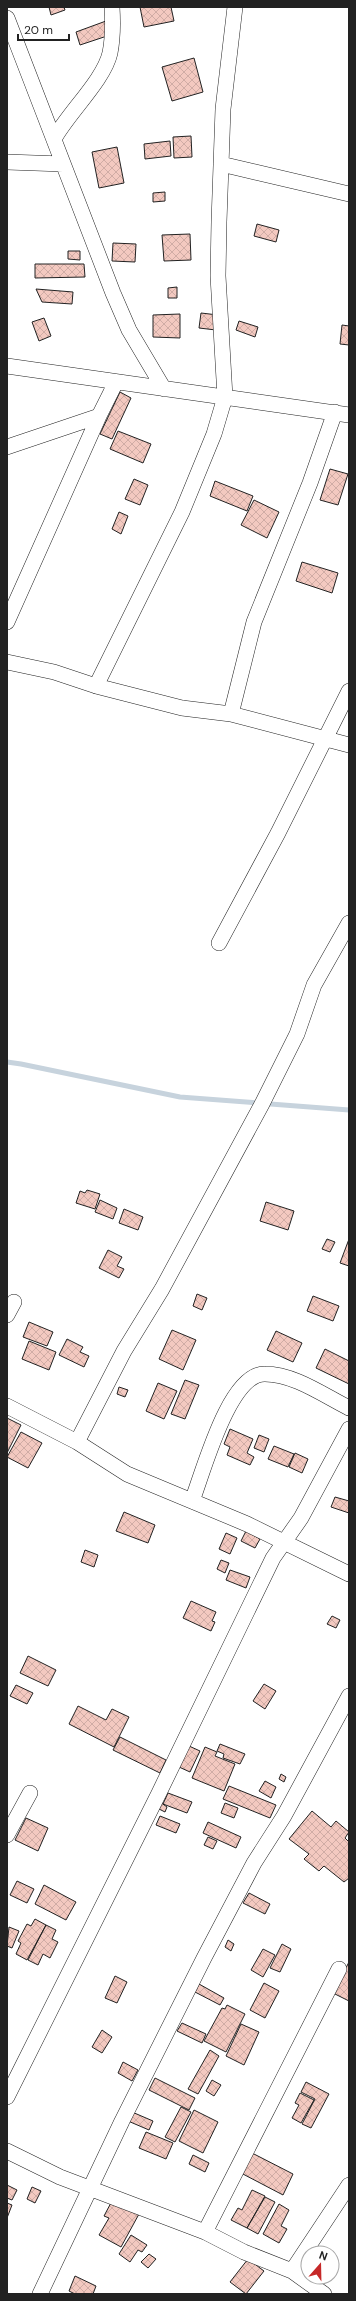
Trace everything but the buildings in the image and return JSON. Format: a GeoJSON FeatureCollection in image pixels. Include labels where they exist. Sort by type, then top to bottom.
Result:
{"type":"FeatureCollection","features":[{"type":"Feature","properties":{"kind":"street"},"geometry":{"type":"LineString","coordinates":[[54,139],[62,125],[102,71],[110,55],[112,37],[112,7]]}},
{"type":"Feature","properties":{"kind":"street"},"geometry":{"type":"LineString","coordinates":[[96,686],[182,512],[214,434],[225,397],[218,276],[223,109],[234,7]]}},
{"type":"Feature","properties":{"kind":"street"},"geometry":{"type":"LineString","coordinates":[[7,18],[129,330],[164,389]]}},
{"type":"Feature","properties":{"kind":"street"},"geometry":{"type":"LineString","coordinates":[[7,162],[63,164]]}},
{"type":"Feature","properties":{"kind":"street"},"geometry":{"type":"LineString","coordinates":[[221,164],[349,194]]}},
{"type":"Feature","properties":{"kind":"street"},"geometry":{"type":"LineString","coordinates":[[7,366],[342,413],[310,483],[254,622],[231,714]]}},
{"type":"Feature","properties":{"kind":"street"},"geometry":{"type":"LineString","coordinates":[[7,622],[99,416],[116,382]]}},
{"type":"Feature","properties":{"kind":"street"},"geometry":{"type":"LineString","coordinates":[[7,446],[99,416]]}},
{"type":"Feature","properties":{"kind":"street"},"geometry":{"type":"LineString","coordinates":[[7,662],[54,672],[96,686],[182,708],[231,714],[349,745]]}},
{"type":"Feature","properties":{"kind":"street"},"geometry":{"type":"LineString","coordinates":[[219,943],[278,833],[324,738],[349,691]]}},
{"type":"Feature","properties":{"kind":"street"},"geometry":{"type":"LineString","coordinates":[[77,1442],[124,1351],[162,1289],[262,1104],[297,1034],[314,985],[349,924]]}},
{"type":"Feature","properties":{"kind":"street"},"geometry":{"type":"LineString","coordinates":[[7,1315],[14,1302]]}},
{"type":"Feature","properties":{"kind":"street"},"geometry":{"type":"LineString","coordinates":[[192,1501],[228,1405],[241,1385],[263,1374],[284,1377],[349,1408]]}},
{"type":"Feature","properties":{"kind":"street"},"geometry":{"type":"LineString","coordinates":[[7,1406],[77,1442],[127,1474],[192,1501],[349,1574]]}},
{"type":"Feature","properties":{"kind":"street"},"geometry":{"type":"LineString","coordinates":[[7,2097],[159,1793],[273,1558],[301,1518],[349,1429]]}},
{"type":"Feature","properties":{"kind":"street"},"geometry":{"type":"LineString","coordinates":[[40,2294],[90,2187],[200,1966],[254,1862],[284,1816],[349,1696]]}},
{"type":"Feature","properties":{"kind":"street"},"geometry":{"type":"LineString","coordinates":[[7,1835],[30,1793]]}},
{"type":"Feature","properties":{"kind":"street"},"geometry":{"type":"LineString","coordinates":[[205,2232],[339,1969]]}},
{"type":"Feature","properties":{"kind":"street"},"geometry":{"type":"LineString","coordinates":[[7,2151],[60,2178],[90,2187],[205,2232],[244,2252],[292,2271],[324,2294]]}},
{"type":"Feature","properties":{"kind":"street"},"geometry":{"type":"LineString","coordinates":[[292,2271],[349,2185]]}},
{"type":"Feature","properties":{"kind":"waterway"},"geometry":{"type":"LineString","coordinates":[[7,1062],[180,1097],[349,1110]]}}]}
